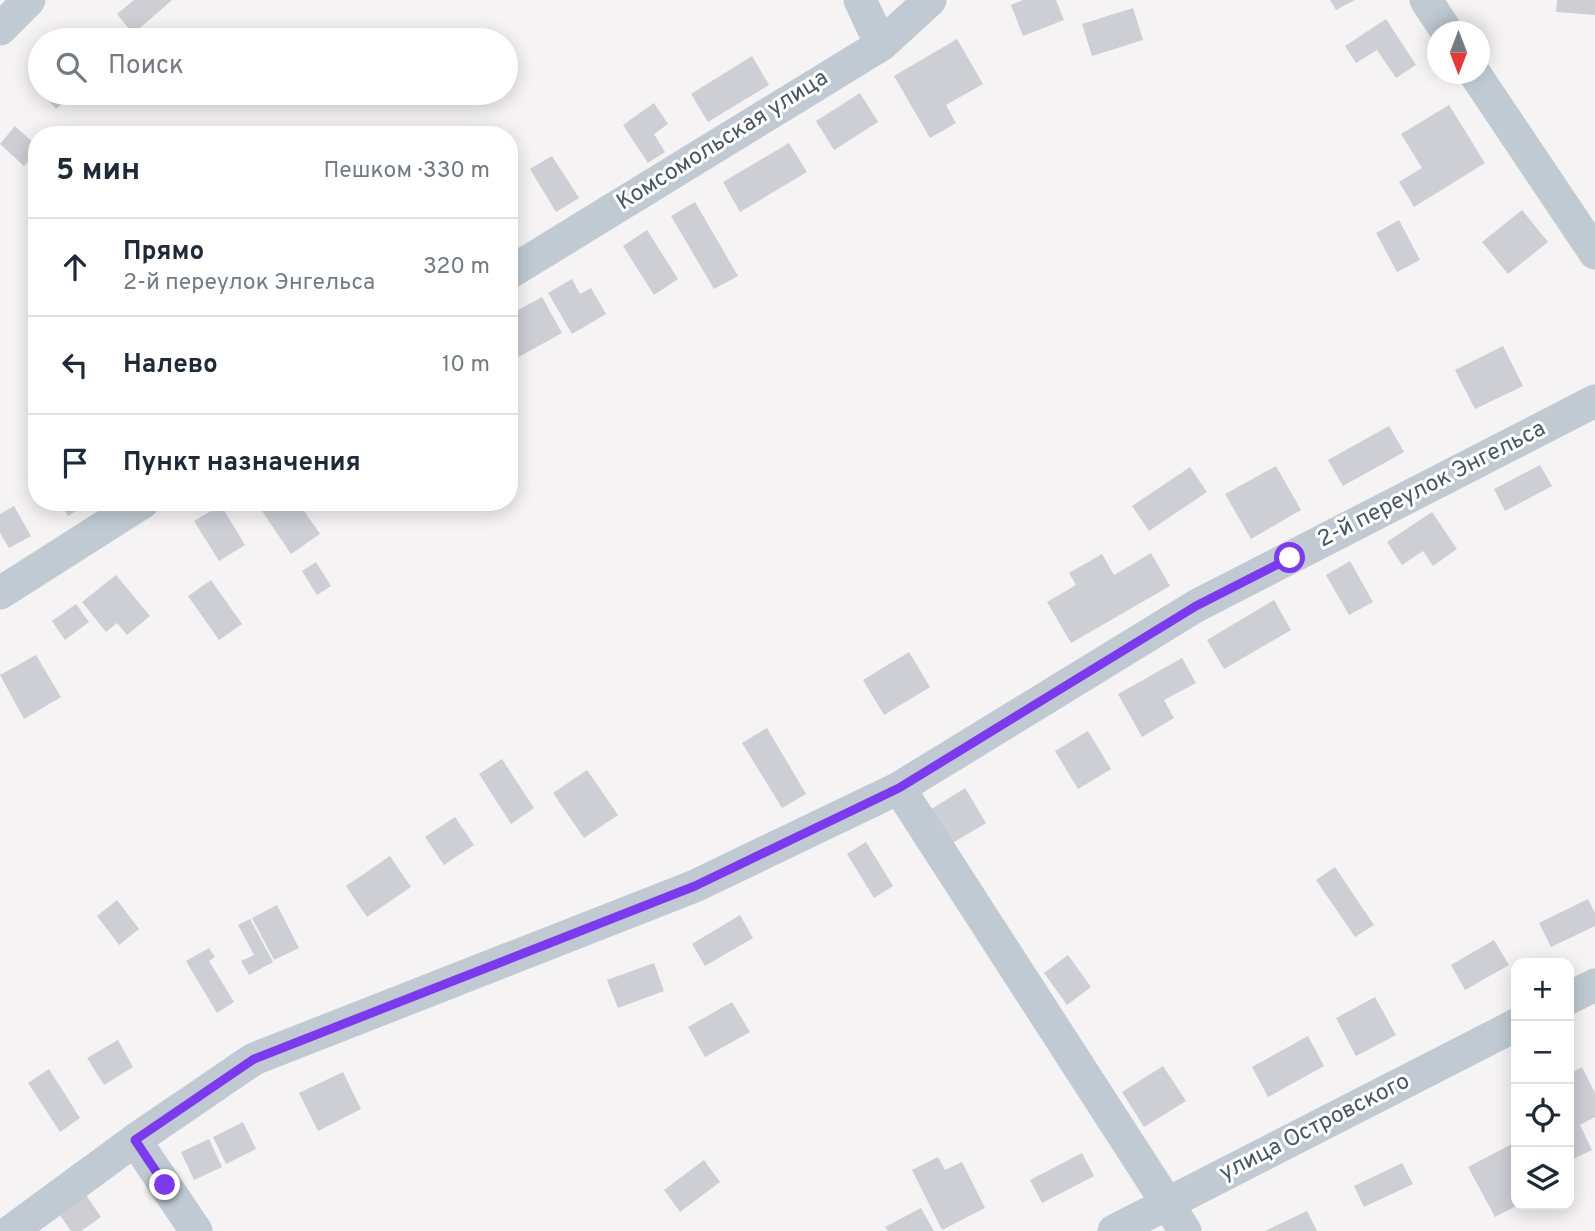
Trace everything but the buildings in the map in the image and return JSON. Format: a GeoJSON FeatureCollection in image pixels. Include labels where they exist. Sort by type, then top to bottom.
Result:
{"type":"FeatureCollection","features":[{"type":"Feature","properties":{"kind":"street"},"geometry":{"type":"LineString","coordinates":[[0,29],[29,0]]}},
{"type":"Feature","properties":{"kind":"street"},"geometry":{"type":"LineString","coordinates":[[860,0],[881,45]]}},
{"type":"Feature","properties":{"kind":"street","name":"Комсомольская улица"},"geometry":{"type":"LineString","coordinates":[[518,267],[881,45],[930,0]]}},
{"type":"Feature","properties":{"kind":"street"},"geometry":{"type":"LineString","coordinates":[[1426,0],[1440,21]]}},
{"type":"Feature","properties":{"kind":"street"},"geometry":{"type":"LineString","coordinates":[[1482,84],[1595,253]]}},
{"type":"Feature","properties":{"kind":"street","name":"2-й переулок Энгельса"},"geometry":{"type":"LineString","coordinates":[[10,1231],[135,1140],[254,1059],[695,886],[899,788],[1196,606],[1595,401]]}},
{"type":"Feature","properties":{"kind":"street"},"geometry":{"type":"LineString","coordinates":[[0,593],[129,511]]}},
{"type":"Feature","properties":{"kind":"street"},"geometry":{"type":"LineString","coordinates":[[899,788],[1185,1231]]}},
{"type":"Feature","properties":{"kind":"street"},"geometry":{"type":"LineString","coordinates":[[1574,996],[1595,985]]}},
{"type":"Feature","properties":{"kind":"street","name":"улица Островского"},"geometry":{"type":"LineString","coordinates":[[1114,1231],[1511,1028]]}},
{"type":"Feature","properties":{"kind":"street"},"geometry":{"type":"LineString","coordinates":[[135,1140],[196,1231]]}},
{"type":"Feature","properties":{"kind":"route"},"geometry":{"type":"LineString","coordinates":[[165,1185],[135,1140],[254,1059],[695,886],[899,788],[1196,606],[1290,558]]}}]}
